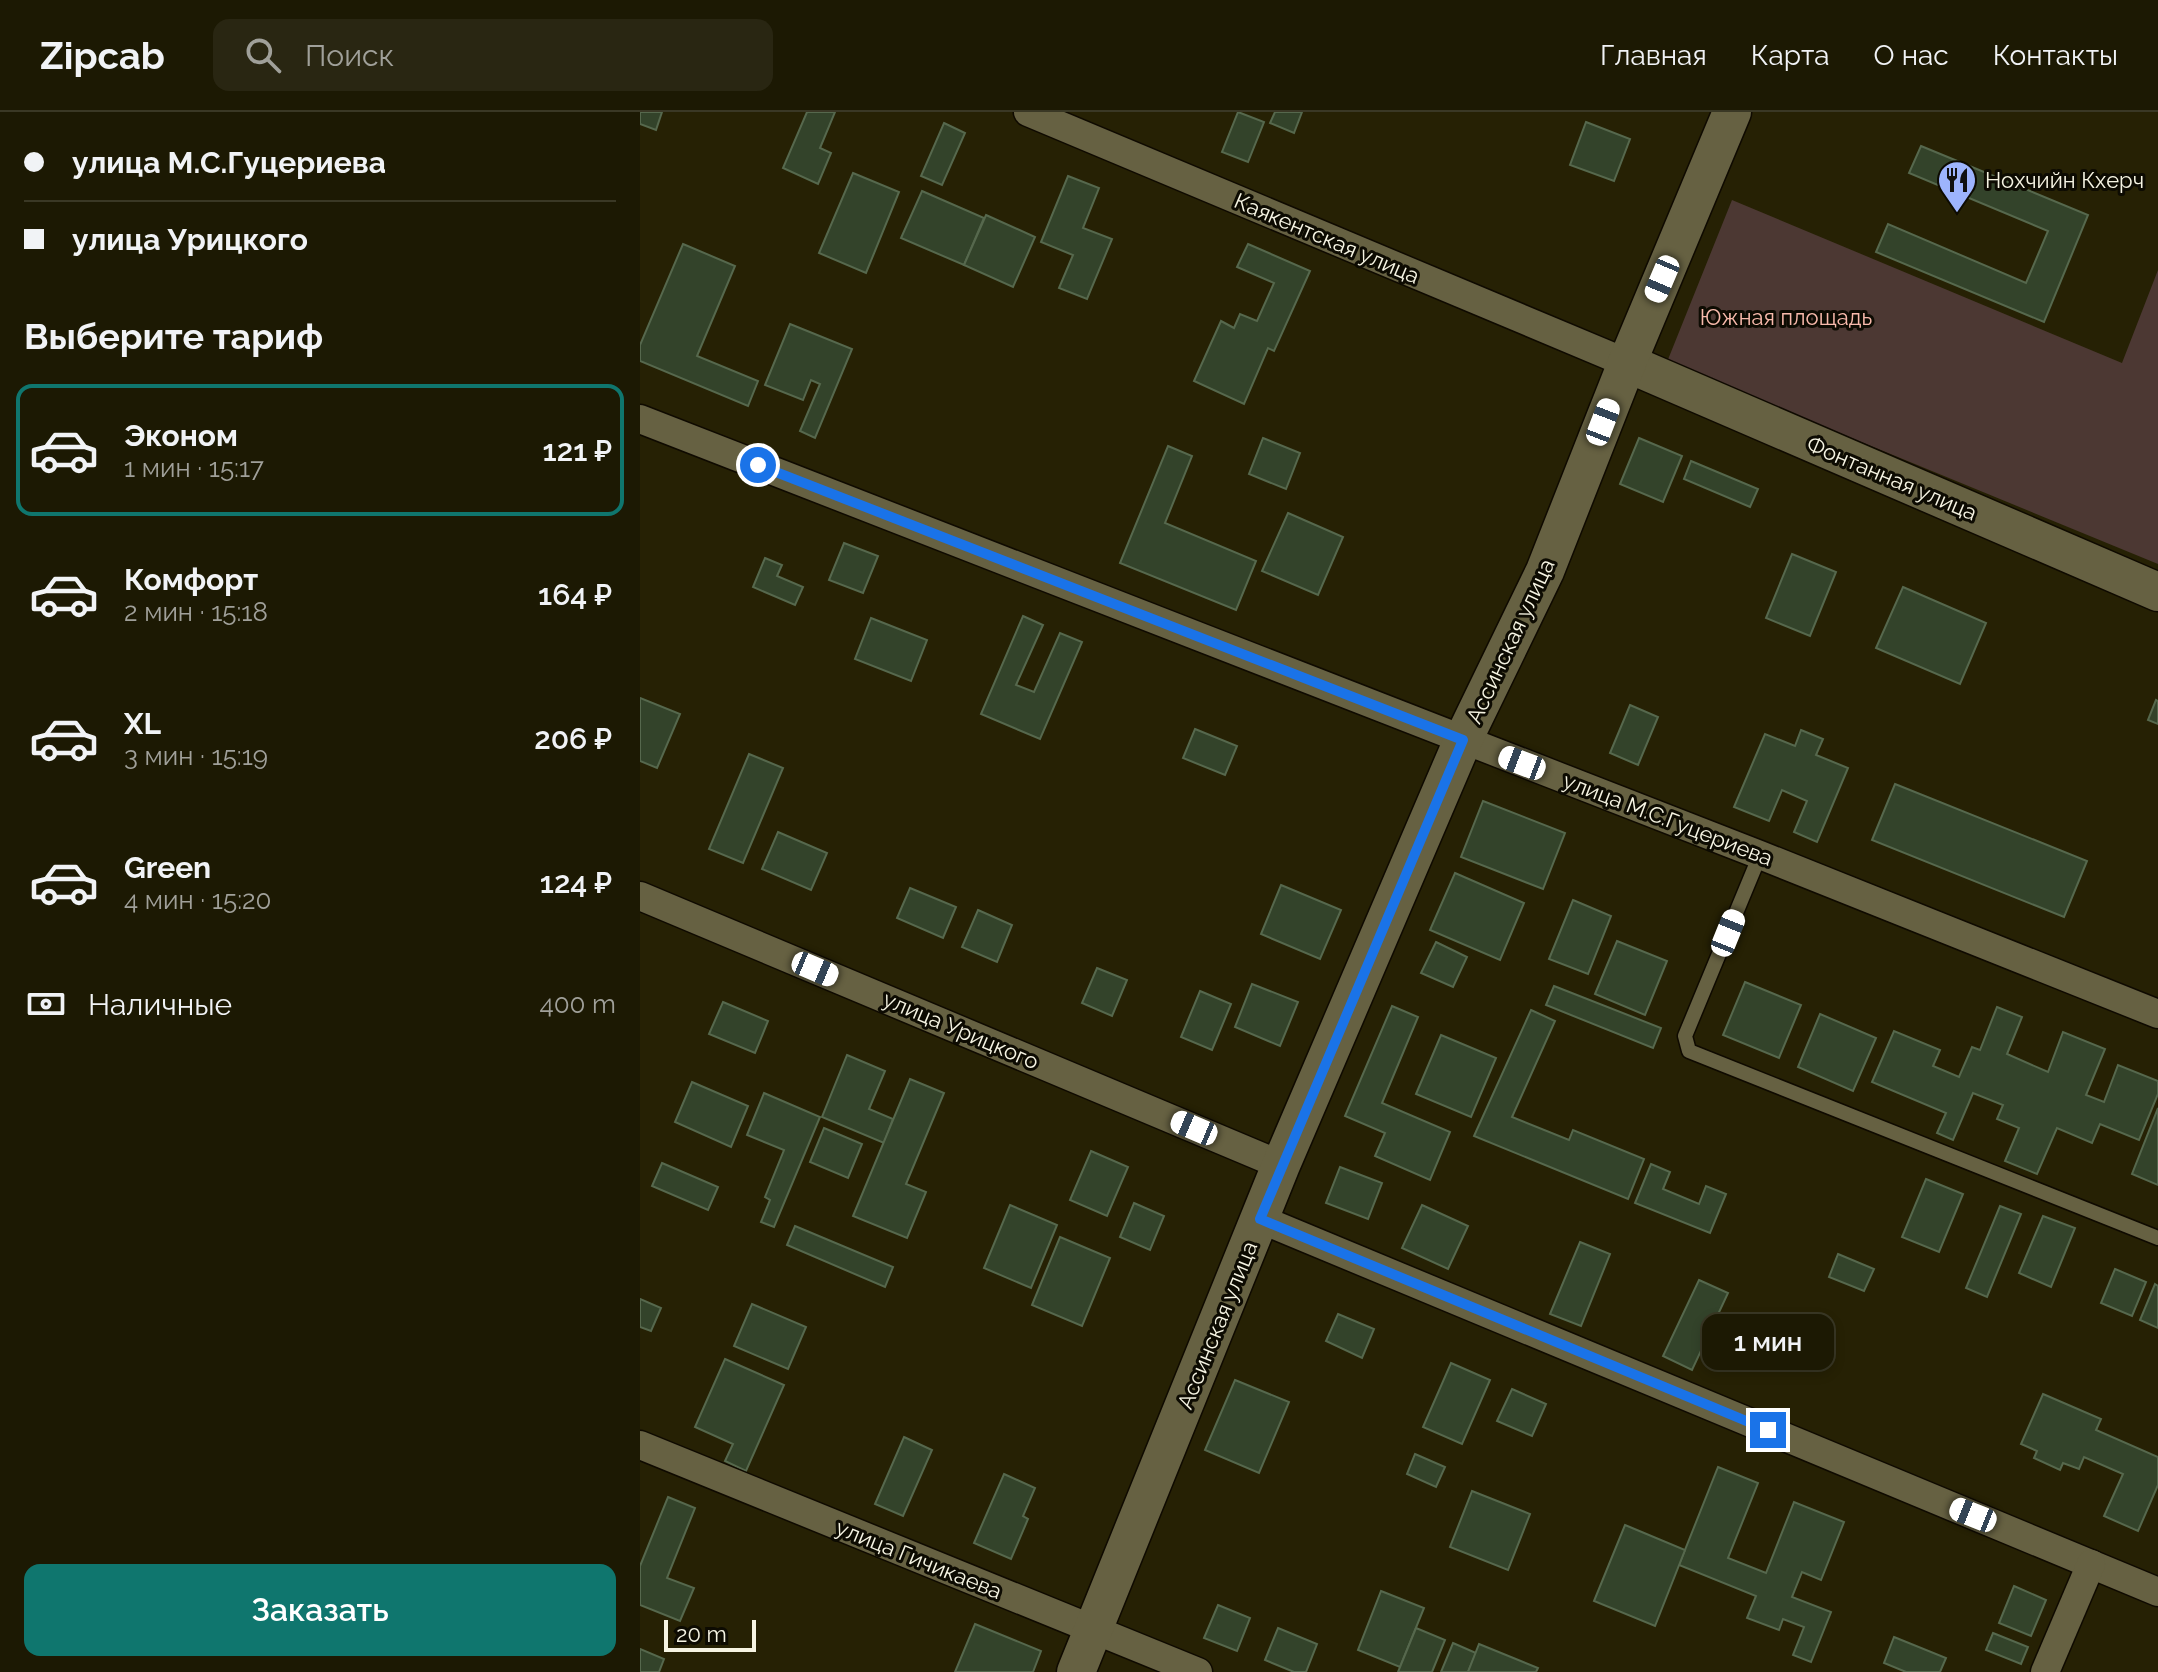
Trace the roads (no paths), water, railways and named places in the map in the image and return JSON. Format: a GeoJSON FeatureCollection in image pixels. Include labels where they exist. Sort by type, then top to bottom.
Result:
{"type":"FeatureCollection","features":[{"type":"Feature","properties":{"kind":"street","name":"Каякентская улица"},"geometry":{"type":"LineString","coordinates":[[1028,112],[1627,363]]}},
{"type":"Feature","properties":{"kind":"street","name":"Ассинская улица"},"geometry":{"type":"LineString","coordinates":[[1076,1672],[1281,1165],[1463,740],[1545,571],[1627,363],[1732,112]]}},
{"type":"Feature","properties":{"kind":"street","name":"Фонтанная улица"},"geometry":{"type":"LineString","coordinates":[[1627,363],[2158,592]]}},
{"type":"Feature","properties":{"kind":"street","name":"улица М.С.Гуцериева"},"geometry":{"type":"LineString","coordinates":[[640,419],[1760,855],[2158,1014]]}},
{"type":"Feature","properties":{"kind":"street","name":"улица Урицкого"},"geometry":{"type":"LineString","coordinates":[[640,896],[1281,1165]]}},
{"type":"Feature","properties":{"kind":"street"},"geometry":{"type":"LineString","coordinates":[[1260,1219],[2158,1592]]}},
{"type":"Feature","properties":{"kind":"street","name":"улица Гичикаева"},"geometry":{"type":"LineString","coordinates":[[640,1445],[1198,1672]]}},
{"type":"Feature","properties":{"kind":"street"},"geometry":{"type":"LineString","coordinates":[[2045,1672],[2091,1564]]}},
{"type":"Feature","properties":{"kind":"lane"},"geometry":{"type":"LineString","coordinates":[[1760,855],[1685,1036],[1689,1051],[2158,1238]]}},
{"type":"Feature","properties":{"kind":"place","name":"Нохчийн Кхерч"},"geometry":{"type":"Point","coordinates":[1957,214]}},
{"type":"Feature","properties":{"kind":"park label","name":"Южная площадь"},"geometry":{"type":"Point","coordinates":[1786,317]}}]}
